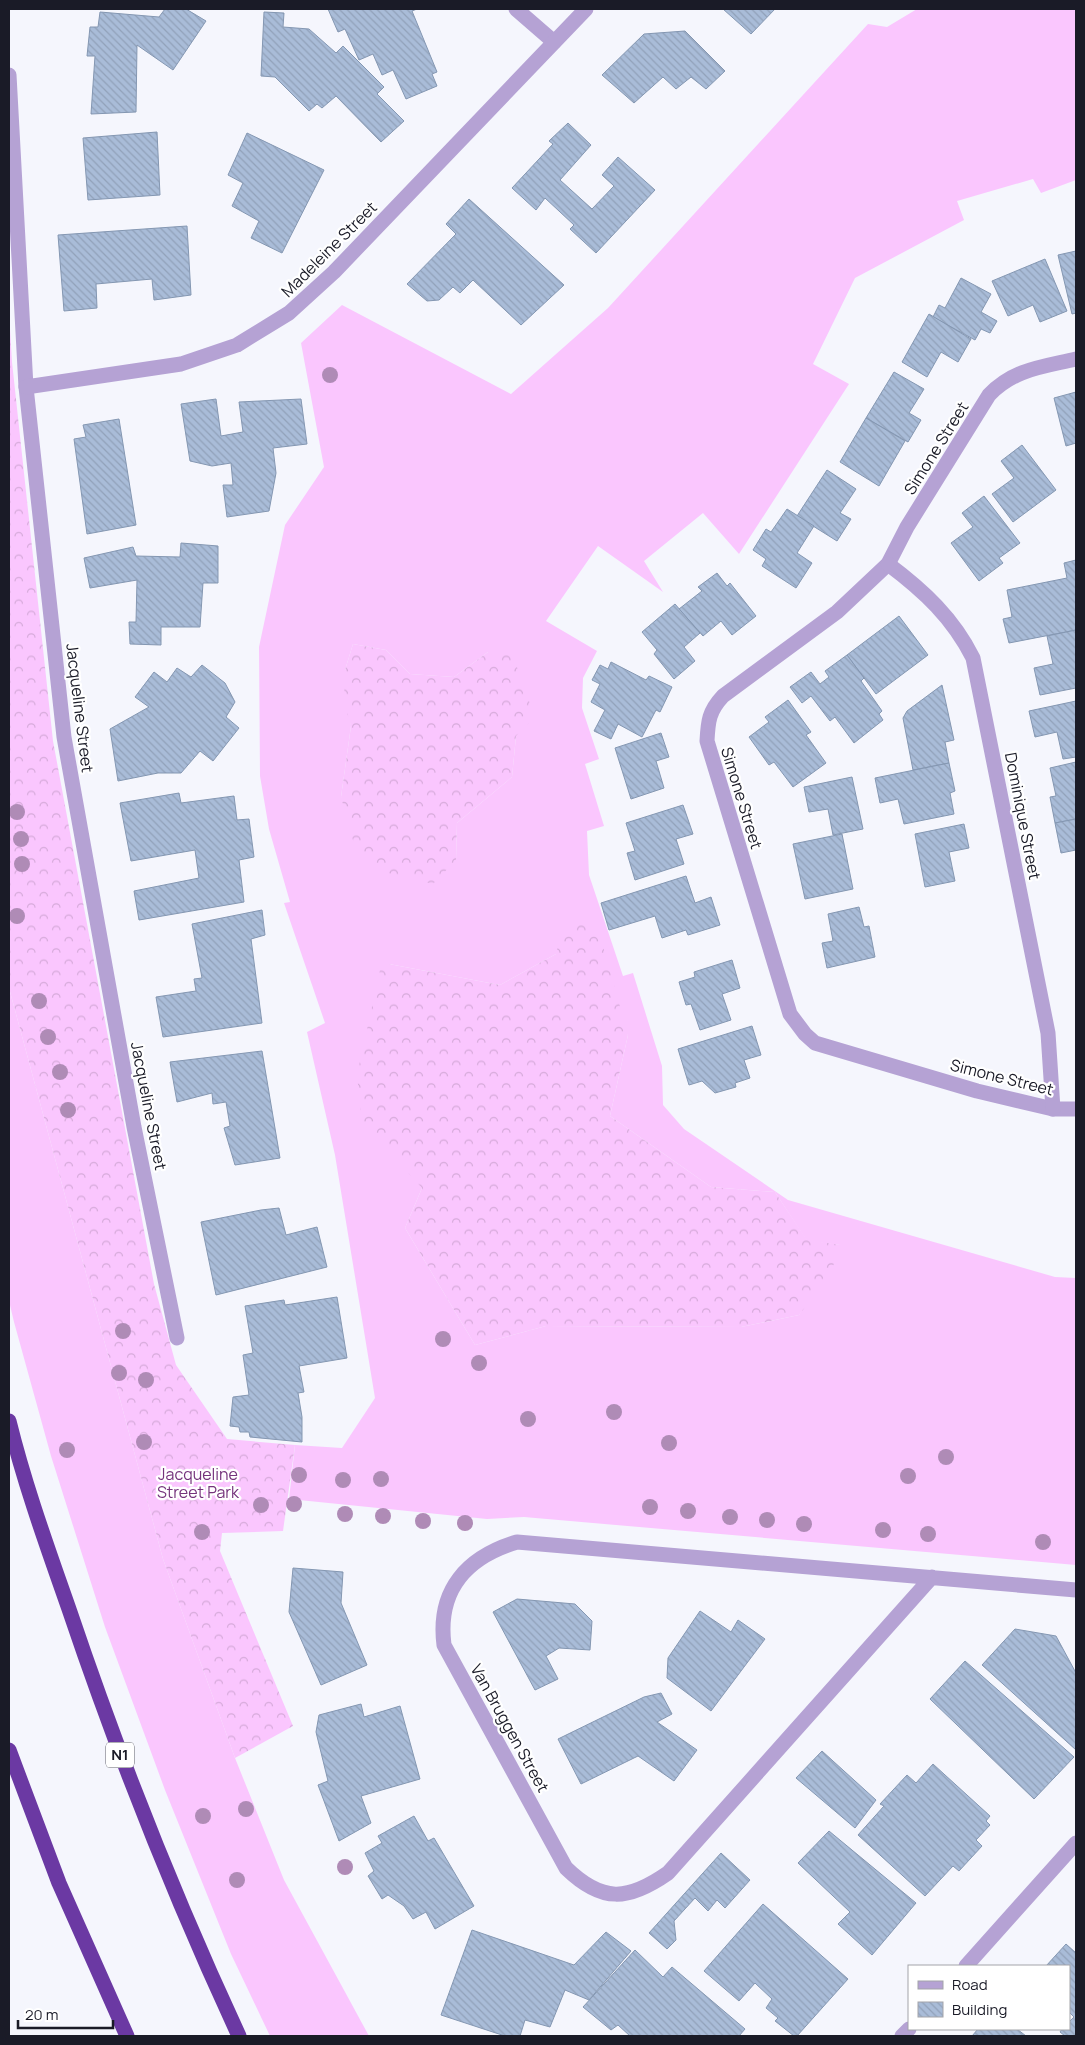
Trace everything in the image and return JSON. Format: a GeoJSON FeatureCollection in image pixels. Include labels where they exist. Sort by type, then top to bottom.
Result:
{"type":"FeatureCollection","features":[{"type":"Feature","properties":{"kind":"highway","name":"N1"},"geometry":{"type":"LineString","coordinates":[[9,1421],[21,1467],[104,1714],[155,1846],[239,2036]]}},
{"type":"Feature","properties":{"kind":"highway"},"geometry":{"type":"LineString","coordinates":[[9,1750],[59,1883],[128,2036]]}},
{"type":"Feature","properties":{"kind":"street"},"geometry":{"type":"LineString","coordinates":[[516,9],[554,42]]}},
{"type":"Feature","properties":{"kind":"street","name":"Madeleine Street"},"geometry":{"type":"LineString","coordinates":[[26,387],[181,364],[237,344],[264,330],[312,294],[586,9]]}},
{"type":"Feature","properties":{"kind":"street","name":"Jacqueline Street"},"geometry":{"type":"LineString","coordinates":[[9,75],[26,387],[64,737],[134,1127],[177,1338]]}},
{"type":"Feature","properties":{"kind":"street","name":"Simone Street"},"geometry":{"type":"LineString","coordinates":[[1076,359],[1016,373],[1002,382],[989,395],[907,527],[888,564],[837,612],[723,696],[712,708],[708,723],[707,741],[790,1014],[805,1034],[815,1043],[977,1091],[1053,1109],[1076,1109]]}},
{"type":"Feature","properties":{"kind":"street","name":"Dominique Street"},"geometry":{"type":"LineString","coordinates":[[888,564],[918,586],[936,603],[964,639],[973,658],[1048,1033],[1053,1109]]}},
{"type":"Feature","properties":{"kind":"street","name":"Van Bruggen Street"},"geometry":{"type":"LineString","coordinates":[[932,1577],[668,1873],[650,1886],[622,1895],[598,1892],[580,1882],[566,1868],[444,1645],[442,1625],[451,1590],[469,1566],[483,1555],[517,1542],[932,1577],[1076,1590]]}},
{"type":"Feature","properties":{"kind":"street"},"geometry":{"type":"LineString","coordinates":[[967,1965],[1076,1844]]}},
{"type":"Feature","properties":{"kind":"green space"},"geometry":{"type":"Polygon","coordinates":[[[917,9],[1076,9],[1076,180],[1041,193],[1033,179],[957,201],[964,220],[855,278],[813,364],[849,384],[739,554],[703,513],[644,561],[663,592],[598,546],[546,621],[597,651],[583,678],[582,708],[599,759],[585,764],[604,826],[587,831],[589,875],[623,976],[633,973],[662,1066],[663,1105],[684,1129],[788,1200],[1055,1277],[1076,1278],[1076,1565],[524,1517],[487,1519],[289,1499],[295,1445],[342,1448],[375,1398],[335,1155],[307,1032],[325,1023],[284,903],[290,902],[269,829],[260,776],[259,647],[285,525],[324,467],[301,343],[342,305],[511,394],[608,308],[868,24],[887,27],[917,9]],[[353,644],[345,670],[351,726],[341,797],[456,860],[457,823],[512,777],[516,736],[488,652],[454,677],[410,674],[386,650],[353,644]],[[556,954],[500,985],[389,964],[422,1188],[405,1228],[475,1345],[546,1326],[741,1327],[799,1315],[840,1245],[807,1241],[775,1192],[711,1187],[610,1116],[628,1035],[556,954]]]}},
{"type":"Feature","properties":{"kind":"green space","name":"Jacqueline Street Park"},"geometry":{"type":"Polygon","coordinates":[[[9,312],[12,362],[53,741],[154,1284],[176,1365],[227,1439],[295,1445],[283,1531],[222,1533],[220,1551],[293,1726],[235,1758],[163,1559],[9,988],[9,312]]]}},
{"type":"Feature","properties":{"kind":"green space"},"geometry":{"type":"Polygon","coordinates":[[[353,644],[386,650],[410,674],[454,677],[488,652],[510,652],[526,687],[533,719],[516,736],[512,777],[457,823],[456,860],[433,884],[388,873],[354,844],[341,797],[351,726],[344,702],[345,670],[353,644]]]}},
{"type":"Feature","properties":{"kind":"green space"},"geometry":{"type":"Polygon","coordinates":[[[564,923],[597,925],[628,1035],[610,1116],[711,1187],[775,1192],[807,1240],[841,1245],[830,1274],[799,1315],[741,1327],[546,1326],[475,1345],[405,1228],[422,1188],[362,1122],[357,1075],[380,970],[389,964],[500,985],[556,954],[564,923]]]}},
{"type":"Feature","properties":{"kind":"green space"},"geometry":{"type":"Polygon","coordinates":[[[9,988],[163,1559],[235,1758],[284,1880],[369,2036],[270,2036],[231,1954],[165,1790],[105,1627],[51,1456],[9,1301],[9,988]]]}},
{"type":"Feature","properties":{"kind":"building"},"geometry":{"type":"Polygon","coordinates":[[[165,9],[186,9],[206,21],[173,70],[137,45],[136,112],[91,114],[95,56],[87,56],[90,27],[98,27],[100,12],[159,17],[165,9]]]}},
{"type":"Feature","properties":{"kind":"building"},"geometry":{"type":"Polygon","coordinates":[[[328,9],[417,9],[412,11],[437,72],[432,74],[437,86],[406,99],[393,70],[382,75],[373,54],[359,60],[345,29],[338,32],[328,9]]]}},
{"type":"Feature","properties":{"kind":"building"},"geometry":{"type":"Polygon","coordinates":[[[723,9],[775,9],[751,34],[723,9]]]}},
{"type":"Feature","properties":{"kind":"building"},"geometry":{"type":"Polygon","coordinates":[[[264,12],[284,13],[283,27],[309,29],[336,53],[343,46],[384,87],[377,94],[404,121],[381,142],[336,96],[322,108],[317,104],[309,111],[275,77],[261,76],[264,12]]]}},
{"type":"Feature","properties":{"kind":"building"},"geometry":{"type":"Polygon","coordinates":[[[685,31],[725,71],[706,89],[691,77],[676,89],[663,77],[634,103],[602,75],[644,34],[685,31]]]}},
{"type":"Feature","properties":{"kind":"building"},"geometry":{"type":"Polygon","coordinates":[[[568,123],[591,145],[560,180],[592,209],[614,186],[602,175],[618,157],[655,190],[596,253],[570,229],[574,225],[545,198],[536,210],[512,188],[553,144],[549,141],[568,123]]]}},
{"type":"Feature","properties":{"kind":"building"},"geometry":{"type":"Polygon","coordinates":[[[157,132],[160,195],[88,200],[83,138],[157,132]]]}},
{"type":"Feature","properties":{"kind":"building"},"geometry":{"type":"Polygon","coordinates":[[[247,133],[324,170],[282,253],[251,238],[259,221],[232,206],[243,183],[228,175],[247,133]]]}},
{"type":"Feature","properties":{"kind":"building"},"geometry":{"type":"Polygon","coordinates":[[[469,199],[564,285],[521,325],[473,280],[460,293],[453,287],[439,300],[427,301],[407,284],[456,234],[446,224],[469,199]]]}},
{"type":"Feature","properties":{"kind":"building"},"geometry":{"type":"Polygon","coordinates":[[[187,226],[191,295],[154,300],[152,279],[96,284],[97,308],[64,311],[58,235],[187,226]]]}},
{"type":"Feature","properties":{"kind":"building"},"geometry":{"type":"Polygon","coordinates":[[[1076,251],[1076,313],[1072,314],[1058,255],[1076,251]]]}},
{"type":"Feature","properties":{"kind":"building"},"geometry":{"type":"Polygon","coordinates":[[[1045,259],[1067,311],[1040,322],[1033,305],[1008,316],[992,281],[1045,259]]]}},
{"type":"Feature","properties":{"kind":"building"},"geometry":{"type":"Polygon","coordinates":[[[961,278],[991,294],[981,312],[997,321],[990,333],[981,329],[975,340],[933,317],[939,305],[945,308],[961,278]]]}},
{"type":"Feature","properties":{"kind":"building"},"geometry":{"type":"Polygon","coordinates":[[[929,314],[971,339],[958,362],[941,352],[927,377],[902,362],[929,314]]]}},
{"type":"Feature","properties":{"kind":"building"},"geometry":{"type":"Polygon","coordinates":[[[894,372],[924,389],[909,413],[921,420],[908,442],[866,418],[894,372]]]}},
{"type":"Feature","properties":{"kind":"building"},"geometry":{"type":"Polygon","coordinates":[[[1076,392],[1076,443],[1066,446],[1054,398],[1076,392]]]}},
{"type":"Feature","properties":{"kind":"building"},"geometry":{"type":"Polygon","coordinates":[[[216,399],[221,436],[243,432],[239,402],[301,399],[307,444],[273,448],[276,473],[269,511],[227,517],[223,485],[233,485],[231,463],[212,466],[190,461],[181,404],[216,399]]]}},
{"type":"Feature","properties":{"kind":"building"},"geometry":{"type":"Polygon","coordinates":[[[866,418],[905,441],[879,486],[840,462],[866,418]]]}},
{"type":"Feature","properties":{"kind":"building"},"geometry":{"type":"Polygon","coordinates":[[[119,419],[136,525],[87,534],[74,439],[86,437],[83,425],[119,419]]]}},
{"type":"Feature","properties":{"kind":"building"},"geometry":{"type":"Polygon","coordinates":[[[1022,445],[1056,490],[1013,522],[992,494],[1014,478],[1001,461],[1022,445]]]}},
{"type":"Feature","properties":{"kind":"building"},"geometry":{"type":"Polygon","coordinates":[[[827,470],[856,489],[840,513],[851,519],[837,541],[797,516],[827,470]]]}},
{"type":"Feature","properties":{"kind":"building"},"geometry":{"type":"Polygon","coordinates":[[[984,496],[1020,543],[999,558],[1003,563],[979,581],[951,543],[973,527],[962,513],[984,496]]]}},
{"type":"Feature","properties":{"kind":"building"},"geometry":{"type":"Polygon","coordinates":[[[787,509],[814,526],[797,553],[812,563],[796,588],[762,566],[766,559],[753,550],[766,529],[771,532],[787,509]]]}},
{"type":"Feature","properties":{"kind":"building"},"geometry":{"type":"Polygon","coordinates":[[[181,543],[218,546],[218,583],[203,583],[200,627],[161,627],[161,645],[130,644],[129,622],[136,622],[137,580],[90,588],[84,558],[133,547],[136,556],[180,557],[181,543]]]}},
{"type":"Feature","properties":{"kind":"building"},"geometry":{"type":"Polygon","coordinates":[[[1076,560],[1076,630],[1009,643],[1003,619],[1012,617],[1007,590],[1067,578],[1064,563],[1076,560]]]}},
{"type":"Feature","properties":{"kind":"building"},"geometry":{"type":"Polygon","coordinates":[[[717,573],[727,586],[730,583],[756,616],[732,635],[721,621],[703,636],[679,609],[702,591],[698,587],[717,573]]]}},
{"type":"Feature","properties":{"kind":"building"},"geometry":{"type":"Polygon","coordinates":[[[675,604],[700,633],[684,647],[695,661],[674,679],[654,654],[657,650],[642,632],[675,604]]]}},
{"type":"Feature","properties":{"kind":"building"},"geometry":{"type":"Polygon","coordinates":[[[899,616],[928,655],[876,694],[847,655],[899,616]]]}},
{"type":"Feature","properties":{"kind":"building"},"geometry":{"type":"Polygon","coordinates":[[[1076,630],[1076,688],[1040,695],[1034,668],[1053,664],[1047,636],[1076,630]]]}},
{"type":"Feature","properties":{"kind":"building"},"geometry":{"type":"Polygon","coordinates":[[[847,655],[864,678],[861,681],[882,711],[879,714],[883,720],[854,743],[835,717],[830,721],[811,696],[802,703],[790,687],[811,672],[820,684],[829,677],[825,671],[847,655]]]}},
{"type":"Feature","properties":{"kind":"building"},"geometry":{"type":"Polygon","coordinates":[[[611,662],[646,680],[649,676],[672,687],[660,712],[656,710],[642,737],[618,724],[611,739],[594,731],[605,710],[591,702],[600,684],[592,680],[600,665],[608,669],[611,662]]]}},
{"type":"Feature","properties":{"kind":"building"},"geometry":{"type":"Polygon","coordinates":[[[202,665],[225,683],[235,702],[226,717],[239,728],[213,761],[200,751],[181,773],[158,773],[118,781],[110,729],[149,707],[135,697],[154,672],[167,682],[177,668],[191,677],[202,665]]]}},
{"type":"Feature","properties":{"kind":"building"},"geometry":{"type":"Polygon","coordinates":[[[942,685],[954,740],[945,742],[949,763],[913,770],[903,718],[907,711],[942,685]]]}},
{"type":"Feature","properties":{"kind":"building"},"geometry":{"type":"Polygon","coordinates":[[[788,700],[811,732],[806,735],[826,763],[793,787],[774,762],[769,765],[749,737],[769,722],[765,717],[788,700]]]}},
{"type":"Feature","properties":{"kind":"building"},"geometry":{"type":"Polygon","coordinates":[[[1076,701],[1076,757],[1063,759],[1057,732],[1035,737],[1029,711],[1076,701]]]}},
{"type":"Feature","properties":{"kind":"building"},"geometry":{"type":"Polygon","coordinates":[[[661,733],[669,757],[656,761],[664,788],[631,799],[615,748],[661,733]]]}},
{"type":"Feature","properties":{"kind":"building"},"geometry":{"type":"Polygon","coordinates":[[[1076,762],[1076,819],[1055,823],[1050,797],[1056,796],[1050,768],[1076,762]]]}},
{"type":"Feature","properties":{"kind":"building"},"geometry":{"type":"Polygon","coordinates":[[[949,763],[955,791],[950,793],[954,814],[904,824],[898,799],[880,803],[875,778],[949,763]]]}},
{"type":"Feature","properties":{"kind":"building"},"geometry":{"type":"Polygon","coordinates":[[[852,777],[863,829],[833,835],[828,809],[809,812],[804,787],[852,777]]]}},
{"type":"Feature","properties":{"kind":"building"},"geometry":{"type":"Polygon","coordinates":[[[179,793],[181,803],[234,796],[237,820],[249,819],[254,857],[239,860],[244,902],[139,920],[134,891],[199,878],[195,850],[131,861],[120,803],[179,793]]]}},
{"type":"Feature","properties":{"kind":"building"},"geometry":{"type":"Polygon","coordinates":[[[683,805],[693,834],[676,839],[684,864],[635,880],[627,853],[635,851],[626,823],[683,805]]]}},
{"type":"Feature","properties":{"kind":"building"},"geometry":{"type":"Polygon","coordinates":[[[1076,819],[1076,850],[1061,853],[1055,823],[1076,819]]]}},
{"type":"Feature","properties":{"kind":"building"},"geometry":{"type":"Polygon","coordinates":[[[964,824],[969,848],[949,852],[955,881],[925,887],[915,834],[964,824]]]}},
{"type":"Feature","properties":{"kind":"building"},"geometry":{"type":"Polygon","coordinates":[[[842,834],[853,889],[805,899],[793,844],[842,834]]]}},
{"type":"Feature","properties":{"kind":"building"},"geometry":{"type":"Polygon","coordinates":[[[686,876],[695,903],[711,897],[720,925],[688,935],[686,930],[662,938],[655,916],[609,930],[601,903],[686,876]]]}},
{"type":"Feature","properties":{"kind":"building"},"geometry":{"type":"Polygon","coordinates":[[[859,907],[864,927],[869,926],[875,957],[827,968],[822,943],[833,941],[828,914],[859,907]]]}},
{"type":"Feature","properties":{"kind":"building"},"geometry":{"type":"Polygon","coordinates":[[[262,910],[265,935],[251,939],[262,1023],[163,1037],[156,997],[196,991],[194,979],[202,978],[192,924],[262,910]]]}},
{"type":"Feature","properties":{"kind":"building"},"geometry":{"type":"Polygon","coordinates":[[[732,960],[740,988],[722,994],[731,1020],[700,1030],[691,1004],[686,1005],[679,982],[695,977],[694,972],[732,960]]]}},
{"type":"Feature","properties":{"kind":"building"},"geometry":{"type":"Polygon","coordinates":[[[752,1026],[761,1055],[744,1060],[750,1078],[735,1083],[736,1087],[715,1093],[702,1081],[689,1085],[678,1049],[752,1026]]]}},
{"type":"Feature","properties":{"kind":"building"},"geometry":{"type":"Polygon","coordinates":[[[262,1051],[280,1158],[235,1165],[224,1128],[230,1126],[226,1102],[213,1104],[212,1093],[177,1102],[170,1062],[262,1051]]]}},
{"type":"Feature","properties":{"kind":"building"},"geometry":{"type":"Polygon","coordinates":[[[279,1208],[286,1235],[317,1227],[327,1267],[216,1295],[201,1222],[279,1208]]]}},
{"type":"Feature","properties":{"kind":"building"},"geometry":{"type":"Polygon","coordinates":[[[337,1297],[347,1358],[299,1366],[304,1392],[298,1393],[302,1417],[302,1442],[250,1437],[249,1432],[240,1432],[239,1427],[230,1426],[233,1397],[249,1395],[243,1355],[253,1353],[245,1306],[284,1300],[285,1305],[337,1297]]]}},
{"type":"Feature","properties":{"kind":"building"},"geometry":{"type":"Polygon","coordinates":[[[293,1568],[343,1572],[341,1603],[367,1665],[321,1685],[289,1612],[293,1568]]]}},
{"type":"Feature","properties":{"kind":"building"},"geometry":{"type":"Polygon","coordinates":[[[517,1599],[575,1604],[592,1621],[590,1650],[559,1648],[546,1656],[558,1679],[535,1690],[493,1612],[517,1599]]]}},
{"type":"Feature","properties":{"kind":"building"},"geometry":{"type":"Polygon","coordinates":[[[700,1611],[731,1632],[738,1620],[765,1639],[711,1711],[667,1678],[668,1658],[700,1611]]]}},
{"type":"Feature","properties":{"kind":"building"},"geometry":{"type":"Polygon","coordinates":[[[1015,1629],[1056,1636],[1076,1673],[1076,1750],[982,1665],[1015,1629]]]}},
{"type":"Feature","properties":{"kind":"building"},"geometry":{"type":"Polygon","coordinates":[[[965,1661],[1074,1757],[1034,1799],[930,1699],[965,1661]]]}},
{"type":"Feature","properties":{"kind":"building"},"geometry":{"type":"Polygon","coordinates":[[[661,1693],[672,1714],[657,1722],[697,1750],[674,1781],[638,1756],[581,1784],[558,1739],[644,1697],[661,1693]]]}},
{"type":"Feature","properties":{"kind":"building"},"geometry":{"type":"Polygon","coordinates":[[[361,1704],[364,1717],[400,1706],[420,1779],[361,1796],[371,1823],[339,1841],[318,1785],[328,1781],[316,1732],[319,1715],[361,1704]]]}},
{"type":"Feature","properties":{"kind":"building"},"geometry":{"type":"Polygon","coordinates":[[[822,1751],[876,1800],[855,1828],[796,1778],[822,1751]]]}},
{"type":"Feature","properties":{"kind":"building"},"geometry":{"type":"Polygon","coordinates":[[[933,1764],[990,1816],[986,1821],[990,1825],[976,1840],[982,1846],[959,1871],[953,1866],[925,1896],[858,1835],[884,1806],[880,1804],[907,1775],[916,1783],[933,1764]]]}},
{"type":"Feature","properties":{"kind":"building"},"geometry":{"type":"Polygon","coordinates":[[[414,1816],[428,1841],[434,1838],[474,1906],[435,1929],[426,1912],[413,1919],[404,1906],[388,1895],[382,1899],[368,1876],[374,1871],[365,1853],[382,1843],[378,1836],[414,1816]]]}},
{"type":"Feature","properties":{"kind":"building"},"geometry":{"type":"Polygon","coordinates":[[[829,1831],[916,1903],[872,1955],[838,1924],[850,1912],[798,1863],[829,1831]]]}},
{"type":"Feature","properties":{"kind":"building"},"geometry":{"type":"Polygon","coordinates":[[[721,1853],[750,1880],[725,1908],[717,1900],[708,1911],[695,1898],[674,1921],[676,1940],[667,1949],[649,1933],[721,1853]]]}},
{"type":"Feature","properties":{"kind":"building"},"geometry":{"type":"Polygon","coordinates":[[[763,1904],[848,1979],[797,2036],[794,2036],[775,2021],[778,2018],[766,2008],[772,1999],[755,1983],[739,2001],[704,1971],[763,1904]]]}},
{"type":"Feature","properties":{"kind":"building"},"geometry":{"type":"Polygon","coordinates":[[[472,1930],[574,1965],[606,1932],[631,1951],[589,2000],[565,1990],[550,2027],[525,2020],[520,2036],[505,2036],[441,2015],[472,1930]]]}},
{"type":"Feature","properties":{"kind":"building"},"geometry":{"type":"Polygon","coordinates":[[[1066,1944],[1076,1953],[1076,2036],[1065,2036],[1060,2032],[1061,2030],[1070,2030],[1070,2021],[1074,2017],[1070,2013],[1070,1965],[1047,1965],[1066,1944]]]}},
{"type":"Feature","properties":{"kind":"building"},"geometry":{"type":"Polygon","coordinates":[[[635,1950],[663,1977],[672,1967],[745,2029],[739,2036],[630,2036],[618,2025],[611,2030],[583,2007],[635,1950]]]}},
{"type":"Feature","properties":{"kind":"building"},"geometry":{"type":"Polygon","coordinates":[[[977,2030],[1018,2030],[1026,2036],[972,2036],[977,2030]]]}}]}
